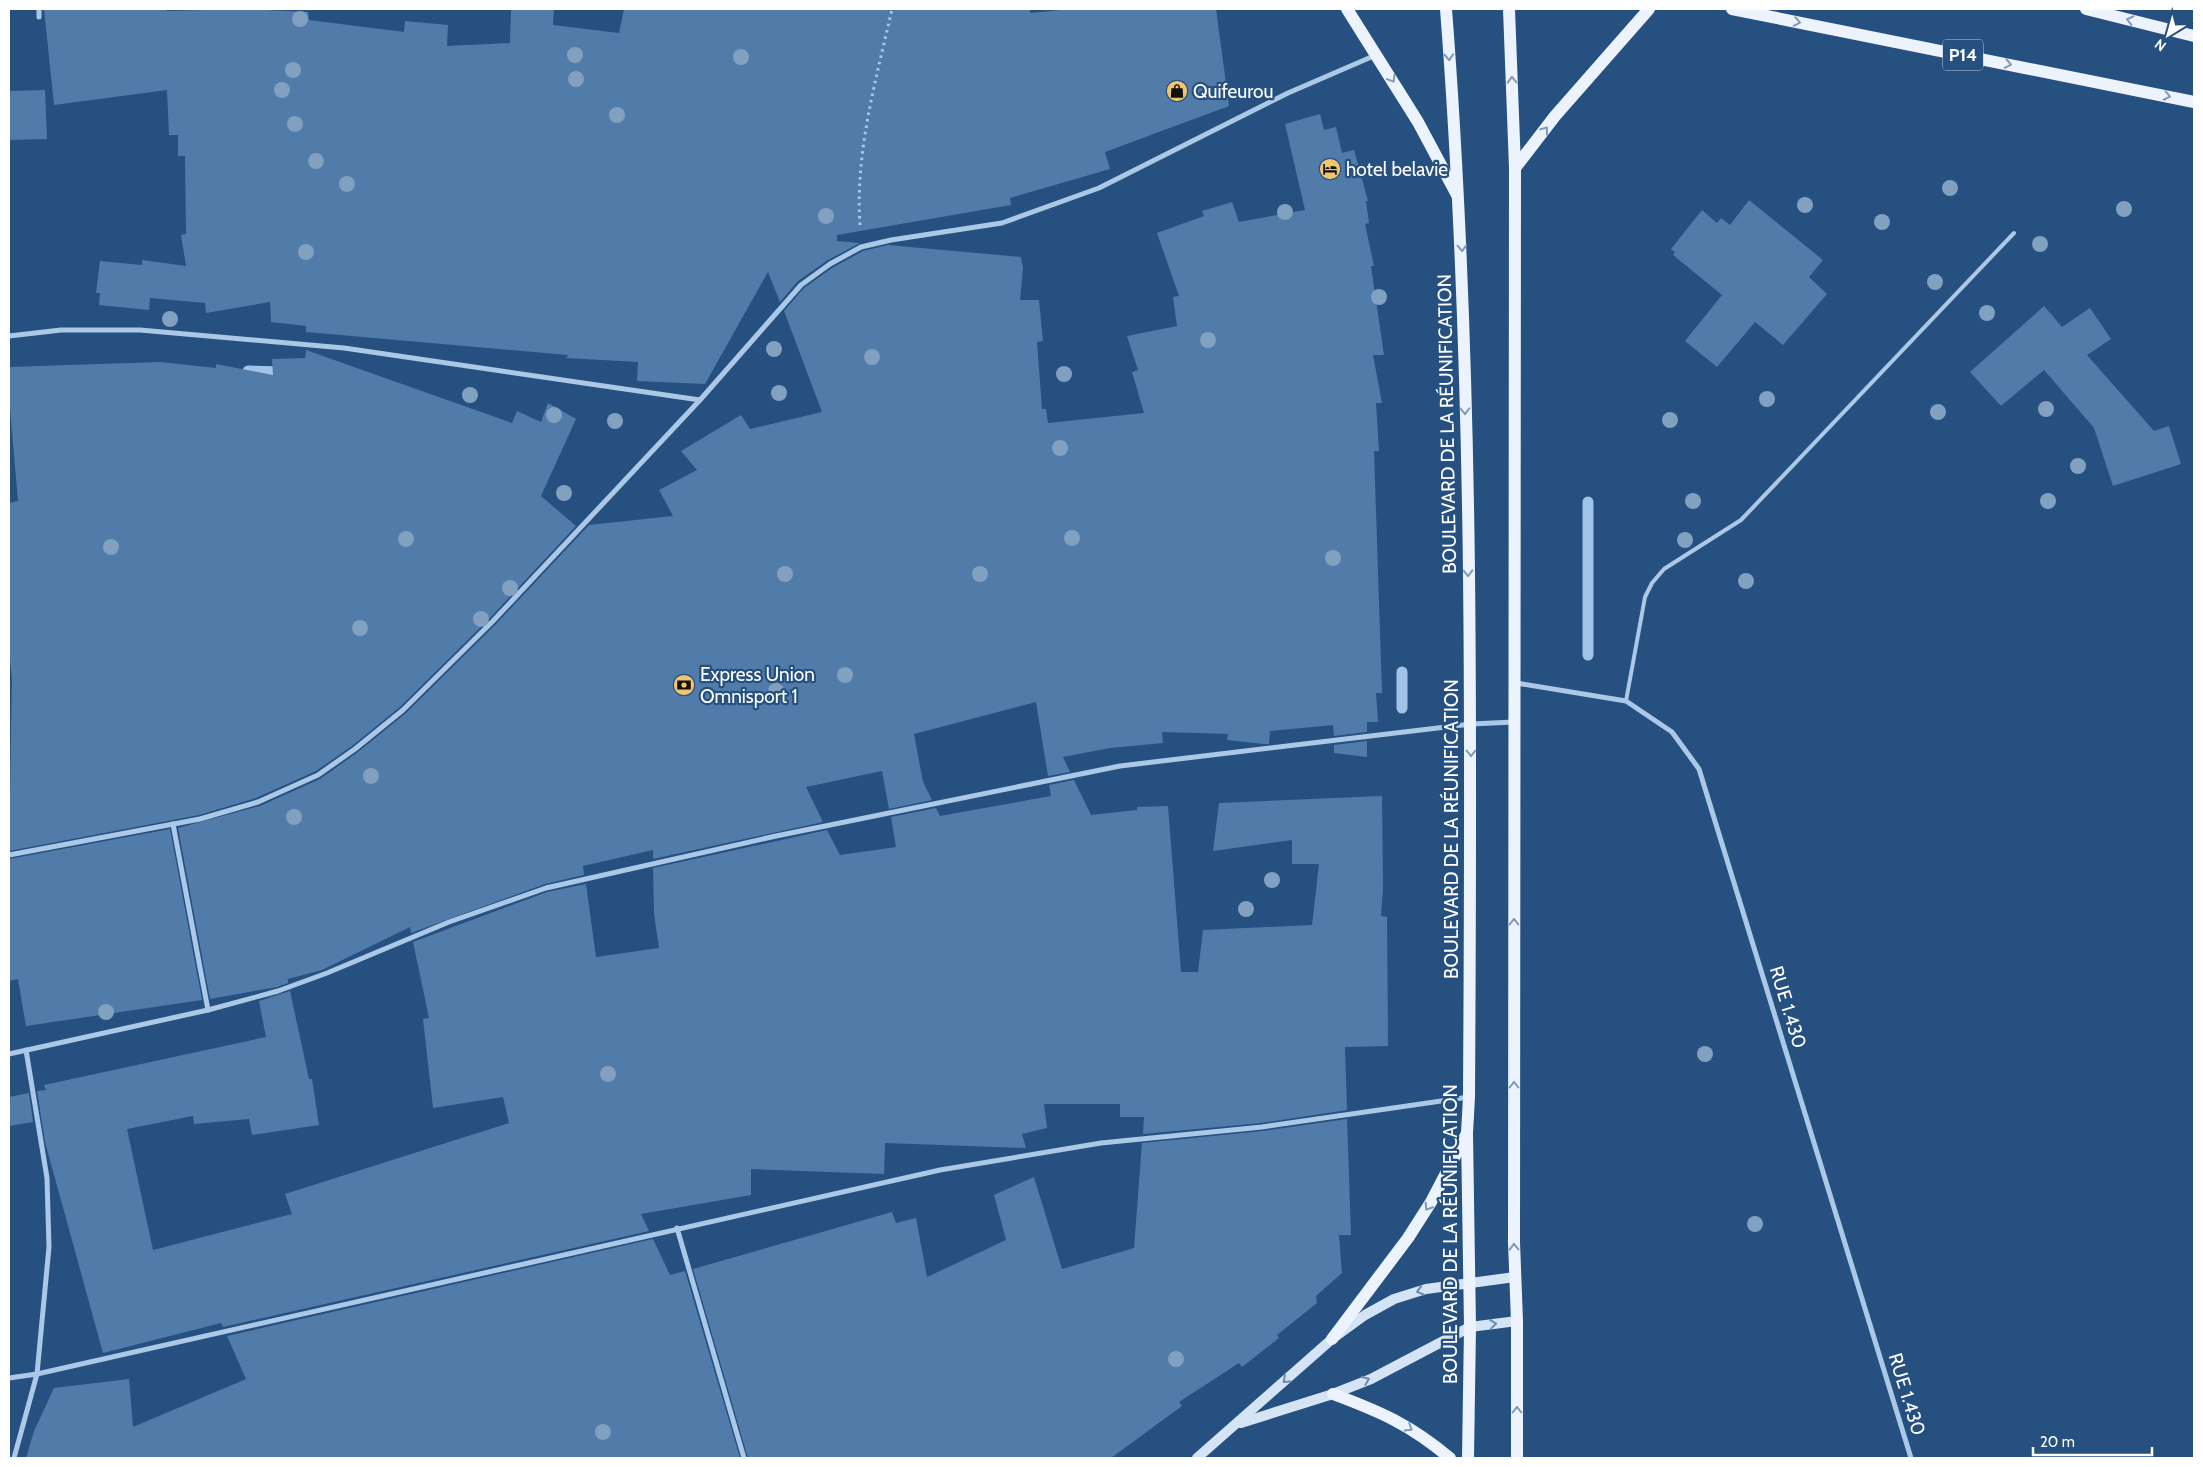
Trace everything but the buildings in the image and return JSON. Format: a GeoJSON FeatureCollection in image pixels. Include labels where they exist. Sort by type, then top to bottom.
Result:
{"type":"FeatureCollection","features":[{"type":"Feature","properties":{"kind":"main road"},"geometry":{"type":"LineString","coordinates":[[1347,9],[1418,122],[1460,200]]}},
{"type":"Feature","properties":{"kind":"main road","name":"BOULEVARD DE LA RÉUNIFICATION"},"geometry":{"type":"LineString","coordinates":[[1446,9],[1460,200],[1472,724],[1469,1097],[1467,1133],[1470,1327],[1468,1458]]}},
{"type":"Feature","properties":{"kind":"main road"},"geometry":{"type":"LineString","coordinates":[[1509,9],[1515,168],[1514,722],[1517,1458]]}},
{"type":"Feature","properties":{"kind":"main road"},"geometry":{"type":"LineString","coordinates":[[1515,168],[1555,116],[1649,9]]}},
{"type":"Feature","properties":{"kind":"main road","name":"P14"},"geometry":{"type":"LineString","coordinates":[[1732,9],[2194,102]]}},
{"type":"Feature","properties":{"kind":"main road"},"geometry":{"type":"LineString","coordinates":[[2086,9],[2194,36]]}},
{"type":"Feature","properties":{"kind":"main road"},"geometry":{"type":"LineString","coordinates":[[1332,1339],[1408,1238],[1431,1202],[1467,1133]]}},
{"type":"Feature","properties":{"kind":"main road"},"geometry":{"type":"LineString","coordinates":[[1197,1458],[1238,1424],[1332,1339],[1365,1315],[1394,1299],[1426,1289],[1515,1277]]}},
{"type":"Feature","properties":{"kind":"main road"},"geometry":{"type":"LineString","coordinates":[[1238,1424],[1333,1394],[1407,1362],[1470,1327],[1517,1321]]}},
{"type":"Feature","properties":{"kind":"main road"},"geometry":{"type":"LineString","coordinates":[[1333,1394],[1385,1414],[1410,1427],[1450,1458]]}},
{"type":"Feature","properties":{"kind":"street"},"geometry":{"type":"LineString","coordinates":[[39,9],[39,17]]}},
{"type":"Feature","properties":{"kind":"street"},"geometry":{"type":"LineString","coordinates":[[9,855],[200,819],[258,802],[318,775],[355,749],[403,710],[493,621],[700,400],[801,285],[830,264],[861,247],[890,240],[1002,223],[1099,188],[1288,93],[1377,54]]}},
{"type":"Feature","properties":{"kind":"street"},"geometry":{"type":"LineString","coordinates":[[9,336],[61,330],[140,330],[296,344],[354,350],[700,400]]}},
{"type":"Feature","properties":{"kind":"street","name":"RUE 1.430"},"geometry":{"type":"LineString","coordinates":[[1515,683],[1626,701],[1672,732],[1699,769],[1911,1458]]}},
{"type":"Feature","properties":{"kind":"street"},"geometry":{"type":"LineString","coordinates":[[9,1054],[208,1010],[278,991],[327,973],[449,922],[556,886],[776,836],[1120,766],[1472,724],[1514,722]]}},
{"type":"Feature","properties":{"kind":"street"},"geometry":{"type":"LineString","coordinates":[[173,824],[208,1010]]}},
{"type":"Feature","properties":{"kind":"street"},"geometry":{"type":"LineString","coordinates":[[14,1458],[37,1374],[44,1319],[49,1214],[47,1178],[26,1050]]}},
{"type":"Feature","properties":{"kind":"street"},"geometry":{"type":"LineString","coordinates":[[9,1378],[37,1374],[940,1170],[1101,1143],[1262,1127],[1469,1097]]}},
{"type":"Feature","properties":{"kind":"street"},"geometry":{"type":"LineString","coordinates":[[677,1228],[744,1458]]}},
{"type":"Feature","properties":{"kind":"lane"},"geometry":{"type":"LineString","coordinates":[[1626,701],[1644,597],[1652,583],[1664,569],[1741,520],[2014,233]]}},
{"type":"Feature","properties":{"kind":"path"},"geometry":{"type":"LineString","coordinates":[[861,247],[858,200],[866,121],[892,9]]}},
{"type":"Feature","properties":{"kind":"waterway"},"geometry":{"type":"LineString","coordinates":[[248,371],[284,372]]}},
{"type":"Feature","properties":{"kind":"waterway"},"geometry":{"type":"LineString","coordinates":[[1588,502],[1588,655]]}},
{"type":"Feature","properties":{"kind":"waterway"},"geometry":{"type":"LineString","coordinates":[[1402,672],[1402,708]]}},
{"type":"Feature","properties":{"kind":"place","name":"Quifeurou"},"geometry":{"type":"Point","coordinates":[1177,91]}},
{"type":"Feature","properties":{"kind":"place","name":"hotel belavie"},"geometry":{"type":"Point","coordinates":[1330,169]}},
{"type":"Feature","properties":{"kind":"place","name":"Express Union Omnisport 1"},"geometry":{"type":"Point","coordinates":[684,685]}}]}
